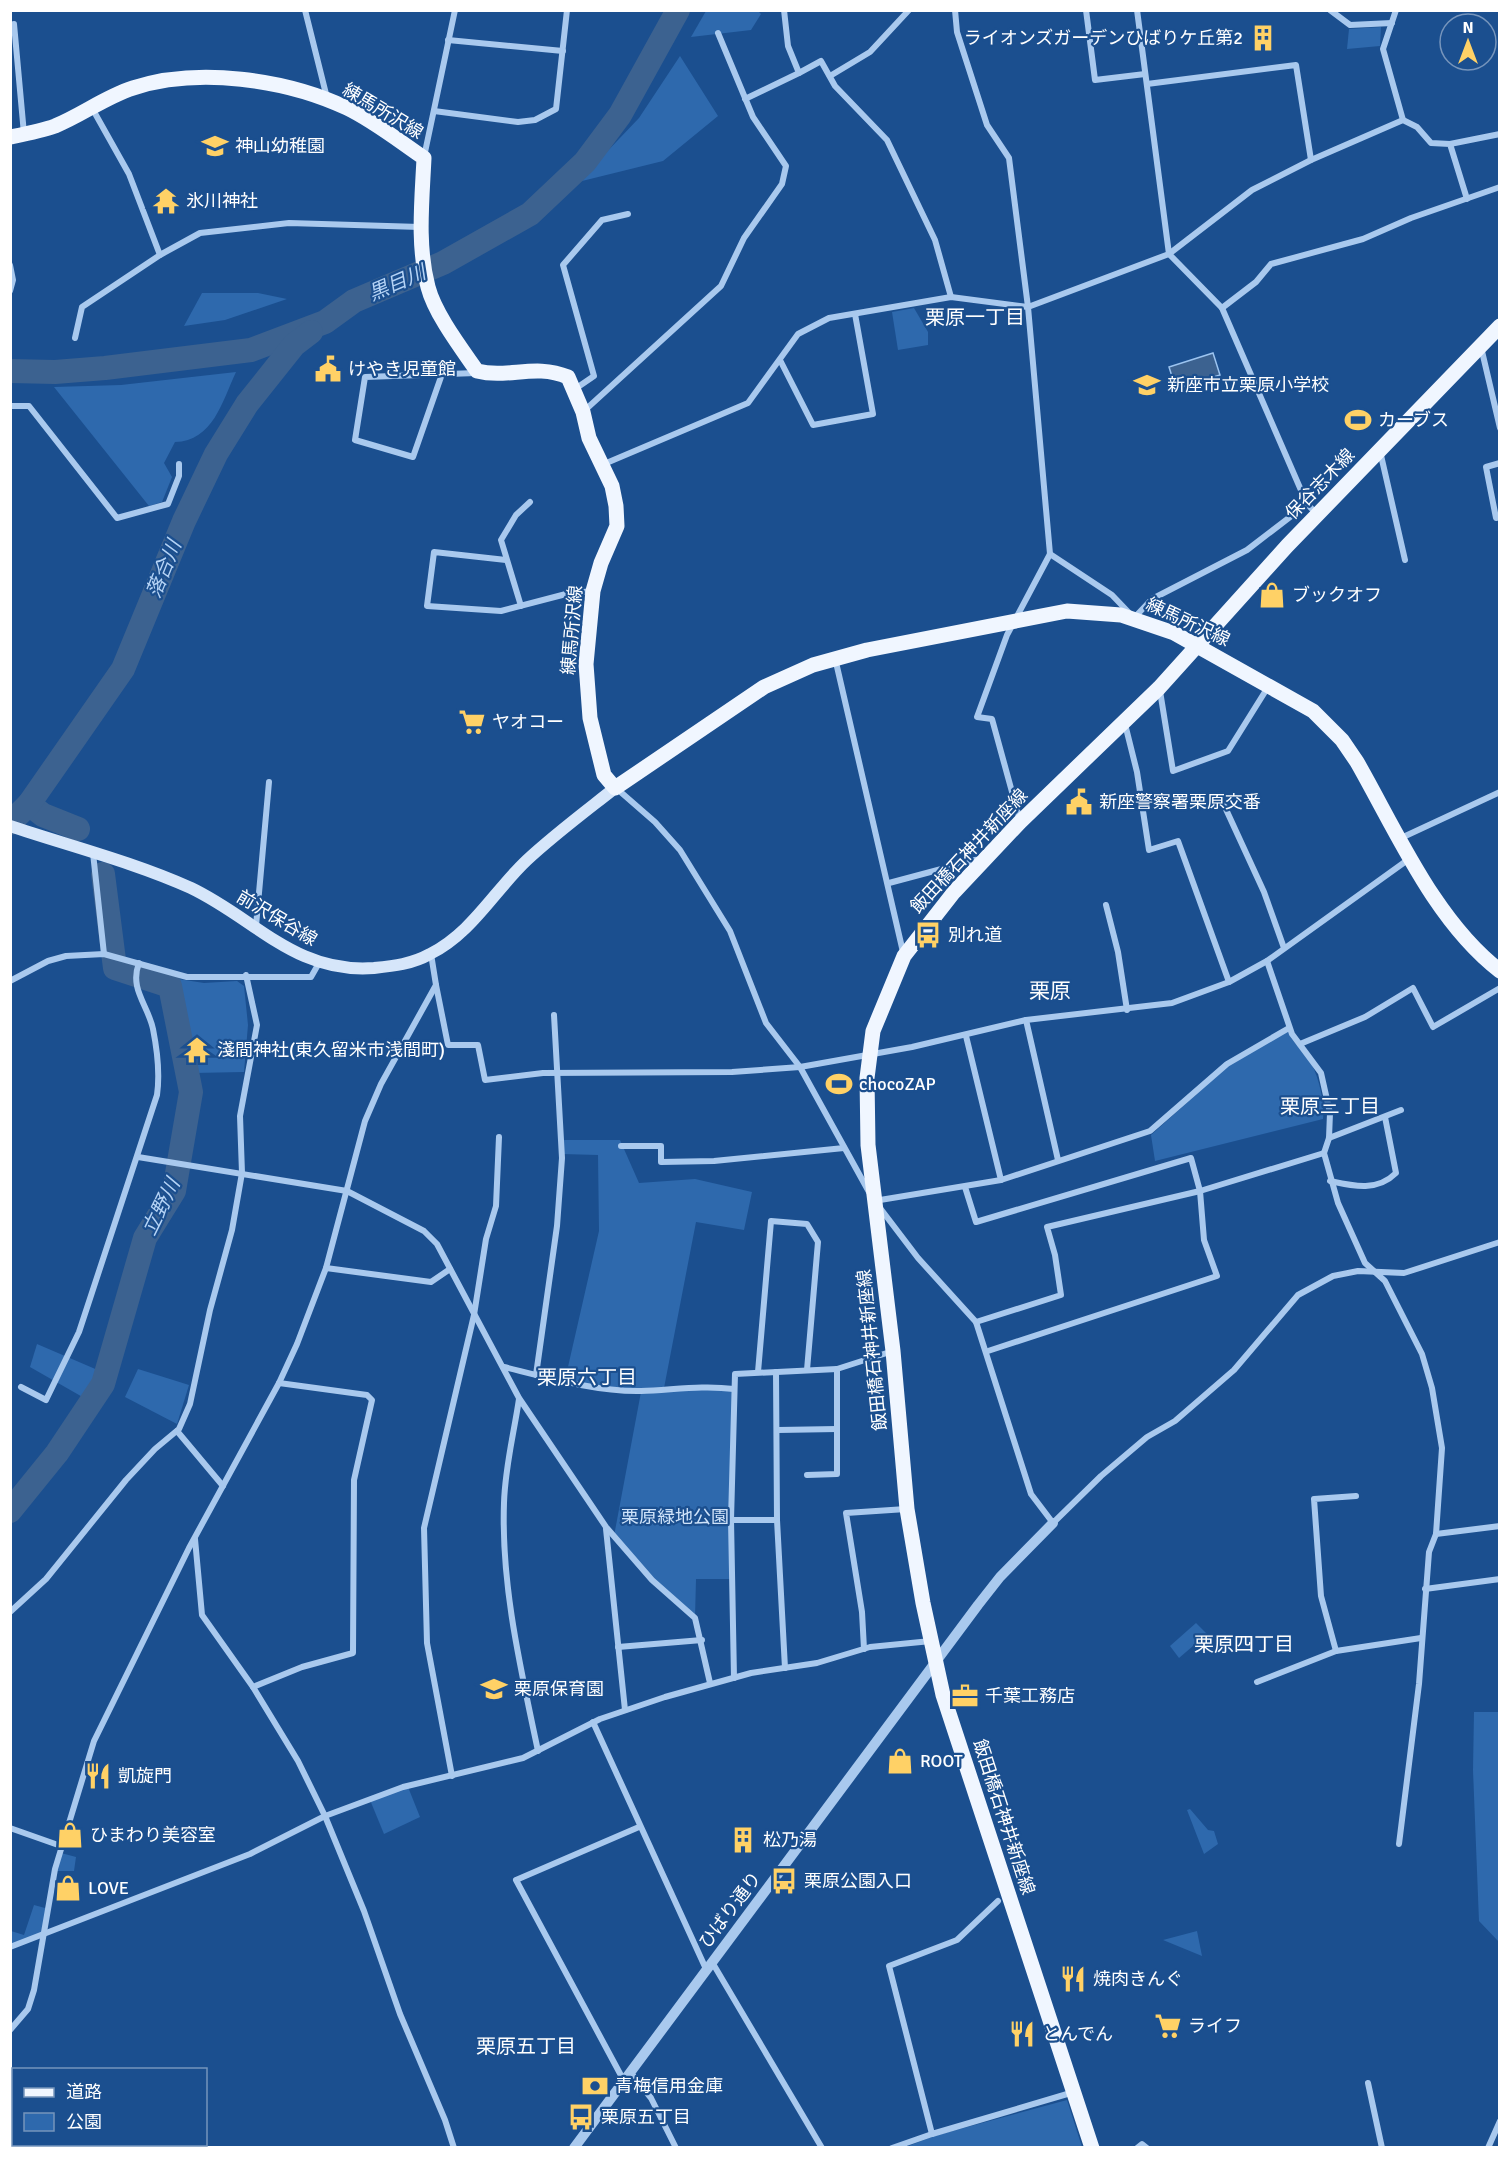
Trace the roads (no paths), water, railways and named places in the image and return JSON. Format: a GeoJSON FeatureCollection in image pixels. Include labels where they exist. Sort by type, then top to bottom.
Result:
{"type":"FeatureCollection","features":[{"type":"Feature","properties":{"kind":"main road","name":"練馬所沢線"},"geometry":{"type":"LineString","coordinates":[[17,136],[55,126],[134,88],[180,77],[209,75],[276,86],[324,99],[358,115],[424,158],[421,227],[429,289],[449,327],[477,371]]}},
{"type":"Feature","properties":{"kind":"main road","name":"保谷志木線"},"geometry":{"type":"LineString","coordinates":[[1197,646],[1312,509],[1379,451],[1500,326]]}},
{"type":"Feature","properties":{"kind":"main road"},"geometry":{"type":"LineString","coordinates":[[477,371],[488,374],[552,370],[568,377],[575,389]]}},
{"type":"Feature","properties":{"kind":"main road","name":"練馬所沢線"},"geometry":{"type":"LineString","coordinates":[[575,389],[589,438],[612,486],[617,526],[601,563],[593,591],[586,664],[590,718],[604,775],[615,788],[764,687],[835,658],[1067,611],[1109,613],[1134,618],[1156,625],[1197,646],[1313,711],[1342,740],[1445,913],[1464,939],[1500,971]]}},
{"type":"Feature","properties":{"kind":"main road","name":"飯田橋石神井新座線"},"geometry":{"type":"LineString","coordinates":[[1092,2148],[943,1695],[919,1584],[907,1509],[893,1351],[868,1145],[868,1055],[881,1005],[904,956],[930,920],[1020,822],[1125,723],[1197,646]]}},
{"type":"Feature","properties":{"kind":"main road","name":"前沢保谷線"},"geometry":{"type":"LineString","coordinates":[[17,828],[190,888],[282,946],[319,963],[335,968],[382,967],[403,965],[431,954],[464,932],[526,861],[615,788]]}},
{"type":"Feature","properties":{"kind":"street"},"geometry":{"type":"LineString","coordinates":[[305,10],[326,94],[324,99]]}},
{"type":"Feature","properties":{"kind":"street"},"geometry":{"type":"LineString","coordinates":[[424,158],[455,10]]}},
{"type":"Feature","properties":{"kind":"street"},"geometry":{"type":"LineString","coordinates":[[434,111],[518,122],[535,120],[556,109],[567,10]]}},
{"type":"Feature","properties":{"kind":"street"},"geometry":{"type":"LineString","coordinates":[[784,10],[788,46],[799,73]]}},
{"type":"Feature","properties":{"kind":"street"},"geometry":{"type":"LineString","coordinates":[[830,76],[870,52],[909,10]]}},
{"type":"Feature","properties":{"kind":"street"},"geometry":{"type":"LineString","coordinates":[[955,10],[957,32],[987,125],[1009,158],[1028,307],[1050,554],[1007,635],[977,717],[992,719],[1020,822]]}},
{"type":"Feature","properties":{"kind":"street"},"geometry":{"type":"LineString","coordinates":[[1086,10],[1095,80],[1145,74]]}},
{"type":"Feature","properties":{"kind":"street"},"geometry":{"type":"LineString","coordinates":[[1050,554],[1112,595],[1134,618],[1152,599],[1246,550],[1312,509],[1222,308],[1169,255],[1137,10]]}},
{"type":"Feature","properties":{"kind":"street"},"geometry":{"type":"LineString","coordinates":[[1330,10],[1350,25],[1392,22]]}},
{"type":"Feature","properties":{"kind":"street"},"geometry":{"type":"LineString","coordinates":[[1396,10],[1383,49],[1403,120],[1417,127],[1431,143],[1450,144],[1500,134]]}},
{"type":"Feature","properties":{"kind":"street"},"geometry":{"type":"LineString","coordinates":[[14,24],[17,136]]}},
{"type":"Feature","properties":{"kind":"street"},"geometry":{"type":"LineString","coordinates":[[583,412],[721,286],[744,238],[782,184],[786,166],[753,117],[718,33]]}},
{"type":"Feature","properties":{"kind":"street"},"geometry":{"type":"LineString","coordinates":[[448,40],[563,51]]}},
{"type":"Feature","properties":{"kind":"street"},"geometry":{"type":"LineString","coordinates":[[746,99],[821,61],[830,76],[887,140],[935,240],[951,297]]}},
{"type":"Feature","properties":{"kind":"street"},"geometry":{"type":"LineString","coordinates":[[1147,84],[1296,65],[1311,160]]}},
{"type":"Feature","properties":{"kind":"street"},"geometry":{"type":"LineString","coordinates":[[91,107],[129,174],[160,255]]}},
{"type":"Feature","properties":{"kind":"street"},"geometry":{"type":"LineString","coordinates":[[602,465],[748,403],[798,334],[829,318],[951,297],[1028,307],[1169,255],[1252,190],[1311,160],[1403,120]]}},
{"type":"Feature","properties":{"kind":"street"},"geometry":{"type":"LineString","coordinates":[[1450,144],[1467,199]]}},
{"type":"Feature","properties":{"kind":"street"},"geometry":{"type":"LineString","coordinates":[[1222,308],[1256,282],[1271,264],[1363,239],[1412,218],[1500,188]]}},
{"type":"Feature","properties":{"kind":"street"},"geometry":{"type":"LineString","coordinates":[[575,389],[594,376],[563,265],[602,220],[628,214]]}},
{"type":"Feature","properties":{"kind":"street"},"geometry":{"type":"LineString","coordinates":[[75,338],[82,307],[160,255],[200,233],[289,223],[421,227]]}},
{"type":"Feature","properties":{"kind":"street"},"geometry":{"type":"LineString","coordinates":[[10,291],[11,270]]}},
{"type":"Feature","properties":{"kind":"street"},"geometry":{"type":"LineString","coordinates":[[780,360],[813,425],[873,414],[855,314]]}},
{"type":"Feature","properties":{"kind":"street"},"geometry":{"type":"LineString","coordinates":[[1480,346],[1497,406],[1500,428]]}},
{"type":"Feature","properties":{"kind":"street"},"geometry":{"type":"LineString","coordinates":[[442,374],[413,457],[355,440],[364,377],[442,374],[473,375],[477,371]]}},
{"type":"Feature","properties":{"kind":"street"},"geometry":{"type":"LineString","coordinates":[[10,406],[29,406],[117,518],[168,504],[179,476],[179,464]]}},
{"type":"Feature","properties":{"kind":"street"},"geometry":{"type":"LineString","coordinates":[[1379,451],[1405,560]]}},
{"type":"Feature","properties":{"kind":"street"},"geometry":{"type":"LineString","coordinates":[[1500,463],[1486,467],[1496,518],[1500,517]]}},
{"type":"Feature","properties":{"kind":"street"},"geometry":{"type":"LineString","coordinates":[[521,606],[501,540],[516,515],[530,502]]}},
{"type":"Feature","properties":{"kind":"street"},"geometry":{"type":"LineString","coordinates":[[506,560],[434,552],[427,606],[501,611],[566,594],[593,591]]}},
{"type":"Feature","properties":{"kind":"street"},"geometry":{"type":"LineString","coordinates":[[835,658],[889,883],[904,956]]}},
{"type":"Feature","properties":{"kind":"street"},"geometry":{"type":"LineString","coordinates":[[1159,688],[1173,771],[1228,751],[1268,686]]}},
{"type":"Feature","properties":{"kind":"street"},"geometry":{"type":"LineString","coordinates":[[1125,723],[1137,772],[1149,850],[1178,841],[1229,982]]}},
{"type":"Feature","properties":{"kind":"street"},"geometry":{"type":"LineString","coordinates":[[255,927],[269,782]]}},
{"type":"Feature","properties":{"kind":"street"},"geometry":{"type":"LineString","coordinates":[[615,788],[655,822],[680,850],[730,931],[766,1023],[800,1067],[874,1201],[918,1258],[976,1322],[988,1351],[1031,1494],[1053,1523],[1101,1476],[1147,1437],[1175,1420],[1234,1370],[1298,1295],[1333,1276],[1358,1271],[1404,1273],[1500,1242]]}},
{"type":"Feature","properties":{"kind":"street"},"geometry":{"type":"LineString","coordinates":[[1401,838],[1500,792]]}},
{"type":"Feature","properties":{"kind":"street"},"geometry":{"type":"LineString","coordinates":[[1224,805],[1264,892],[1284,948]]}},
{"type":"Feature","properties":{"kind":"street"},"geometry":{"type":"LineString","coordinates":[[93,853],[106,954]]}},
{"type":"Feature","properties":{"kind":"street"},"geometry":{"type":"LineString","coordinates":[[431,954],[448,1045],[478,1045],[485,1080],[558,1072],[732,1072],[800,1067],[966,1035],[1026,1020],[1172,1003],[1229,982],[1267,961],[1412,857]]}},
{"type":"Feature","properties":{"kind":"street"},"geometry":{"type":"LineString","coordinates":[[889,883],[986,858]]}},
{"type":"Feature","properties":{"kind":"street"},"geometry":{"type":"LineString","coordinates":[[1106,905],[1118,952],[1127,1010]]}},
{"type":"Feature","properties":{"kind":"street"},"geometry":{"type":"LineString","coordinates":[[10,981],[48,961],[66,956],[106,954],[126,958],[137,966],[187,977],[311,976],[319,963]]}},
{"type":"Feature","properties":{"kind":"street"},"geometry":{"type":"LineString","coordinates":[[1267,961],[1289,1028],[1321,1073],[1330,1113],[1329,1138],[1324,1153],[1330,1181],[1365,1263],[1373,1273],[1385,1281],[1422,1354],[1432,1388],[1442,1448],[1436,1534],[1429,1552],[1418,1696],[1399,1844]]}},
{"type":"Feature","properties":{"kind":"street"},"geometry":{"type":"LineString","coordinates":[[21,1387],[46,1400],[79,1332],[138,1157],[159,1082],[153,1028],[134,984],[137,966]]}},
{"type":"Feature","properties":{"kind":"street"},"geometry":{"type":"LineString","coordinates":[[10,1612],[46,1579],[126,1480],[177,1431],[194,1389],[210,1310],[232,1230],[242,1173],[240,1116],[257,1025],[246,975]]}},
{"type":"Feature","properties":{"kind":"street"},"geometry":{"type":"LineString","coordinates":[[10,2030],[28,2009],[34,1990],[61,1846],[94,1741],[195,1538],[279,1383],[326,1268],[365,1121],[377,1093],[436,985]]}},
{"type":"Feature","properties":{"kind":"street"},"geometry":{"type":"LineString","coordinates":[[1300,1044],[1365,1017],[1413,988],[1433,1027],[1500,988]]}},
{"type":"Feature","properties":{"kind":"street"},"geometry":{"type":"LineString","coordinates":[[536,1375],[557,1226],[562,1158],[554,1015]]}},
{"type":"Feature","properties":{"kind":"street"},"geometry":{"type":"LineString","coordinates":[[1026,1020],[1058,1160]]}},
{"type":"Feature","properties":{"kind":"street"},"geometry":{"type":"LineString","coordinates":[[874,1201],[965,1188],[1001,1180],[1150,1131],[1227,1064],[1289,1028]]}},
{"type":"Feature","properties":{"kind":"street"},"geometry":{"type":"LineString","coordinates":[[966,1035],[1001,1180]]}},
{"type":"Feature","properties":{"kind":"street"},"geometry":{"type":"LineString","coordinates":[[1329,1138],[1401,1110]]}},
{"type":"Feature","properties":{"kind":"street"},"geometry":{"type":"LineString","coordinates":[[1330,1181],[1360,1188],[1388,1180],[1396,1173],[1385,1117]]}},
{"type":"Feature","properties":{"kind":"street"},"geometry":{"type":"LineString","coordinates":[[452,1776],[427,1643],[424,1528],[474,1315],[486,1239],[496,1206],[500,1137]]}},
{"type":"Feature","properties":{"kind":"street"},"geometry":{"type":"LineString","coordinates":[[621,1146],[661,1146],[661,1162],[714,1161],[844,1148]]}},
{"type":"Feature","properties":{"kind":"street"},"geometry":{"type":"LineString","coordinates":[[976,1322],[1061,1295],[1055,1255],[1047,1227],[1200,1191],[1324,1153]]}},
{"type":"Feature","properties":{"kind":"street"},"geometry":{"type":"LineString","coordinates":[[138,1157],[347,1191],[424,1231],[437,1244],[519,1398],[606,1527],[652,1581],[695,1618],[702,1640],[710,1683]]}},
{"type":"Feature","properties":{"kind":"street"},"geometry":{"type":"LineString","coordinates":[[965,1188],[976,1222],[1191,1158],[1200,1191],[1203,1234],[1218,1276],[988,1351]]}},
{"type":"Feature","properties":{"kind":"street"},"geometry":{"type":"LineString","coordinates":[[758,1372],[771,1221],[807,1224],[818,1242],[807,1370]]}},
{"type":"Feature","properties":{"kind":"street"},"geometry":{"type":"LineString","coordinates":[[326,1268],[431,1282],[450,1269]]}},
{"type":"Feature","properties":{"kind":"street"},"geometry":{"type":"LineString","coordinates":[[734,1678],[731,1520],[735,1374],[837,1369],[893,1351]]}},
{"type":"Feature","properties":{"kind":"street"},"geometry":{"type":"LineString","coordinates":[[504,1367],[580,1384],[631,1391],[709,1386],[734,1389]]}},
{"type":"Feature","properties":{"kind":"street"},"geometry":{"type":"LineString","coordinates":[[807,1475],[837,1474],[837,1369]]}},
{"type":"Feature","properties":{"kind":"street"},"geometry":{"type":"LineString","coordinates":[[776,1372],[777,1520],[785,1668]]}},
{"type":"Feature","properties":{"kind":"street"},"geometry":{"type":"LineString","coordinates":[[253,1687],[302,1667],[353,1653],[354,1480],[372,1400],[367,1395],[279,1383]]}},
{"type":"Feature","properties":{"kind":"street"},"geometry":{"type":"LineString","coordinates":[[519,1398],[508,1459],[504,1503],[506,1565],[517,1653],[538,1752]]}},
{"type":"Feature","properties":{"kind":"street"},"geometry":{"type":"LineString","coordinates":[[778,1430],[837,1429]]}},
{"type":"Feature","properties":{"kind":"street"},"geometry":{"type":"LineString","coordinates":[[177,1431],[223,1486]]}},
{"type":"Feature","properties":{"kind":"street"},"geometry":{"type":"LineString","coordinates":[[1336,1651],[1322,1596],[1314,1499],[1356,1496]]}},
{"type":"Feature","properties":{"kind":"street"},"geometry":{"type":"LineString","coordinates":[[864,1649],[862,1612],[846,1513],[907,1509]]}},
{"type":"Feature","properties":{"kind":"street"},"geometry":{"type":"LineString","coordinates":[[731,1520],[777,1520]]}},
{"type":"Feature","properties":{"kind":"street","name":"ひばり通り"},"geometry":{"type":"LineString","coordinates":[[574,2148],[1000,1577],[1053,1523]]}},
{"type":"Feature","properties":{"kind":"street"},"geometry":{"type":"LineString","coordinates":[[1436,1534],[1500,1526]]}},
{"type":"Feature","properties":{"kind":"street"},"geometry":{"type":"LineString","coordinates":[[606,1527],[625,1710]]}},
{"type":"Feature","properties":{"kind":"street"},"geometry":{"type":"LineString","coordinates":[[195,1538],[202,1615],[253,1687],[298,1761],[325,1816],[454,2148]]}},
{"type":"Feature","properties":{"kind":"street"},"geometry":{"type":"LineString","coordinates":[[1425,1589],[1500,1580]]}},
{"type":"Feature","properties":{"kind":"street"},"geometry":{"type":"LineString","coordinates":[[1257,1682],[1336,1651],[1421,1638]]}},
{"type":"Feature","properties":{"kind":"street"},"geometry":{"type":"LineString","coordinates":[[618,1647],[702,1640]]}},
{"type":"Feature","properties":{"kind":"street"},"geometry":{"type":"LineString","coordinates":[[10,1947],[250,1854],[325,1816],[399,1789],[474,1772],[538,1752],[593,1722],[625,1710],[710,1683],[817,1663],[864,1649],[932,1641]]}},
{"type":"Feature","properties":{"kind":"street"},"geometry":{"type":"LineString","coordinates":[[593,1722],[639,1827],[709,1965],[822,2148]]}},
{"type":"Feature","properties":{"kind":"street"},"geometry":{"type":"LineString","coordinates":[[639,1827],[516,1880],[627,2076],[651,2098],[676,2148]]}},
{"type":"Feature","properties":{"kind":"street"},"geometry":{"type":"LineString","coordinates":[[10,1828],[61,1846]]}},
{"type":"Feature","properties":{"kind":"street"},"geometry":{"type":"LineString","coordinates":[[932,2134],[889,1965],[957,1940],[998,1901]]}},
{"type":"Feature","properties":{"kind":"street"},"geometry":{"type":"LineString","coordinates":[[1368,2083],[1382,2148]]}},
{"type":"Feature","properties":{"kind":"street"},"geometry":{"type":"LineString","coordinates":[[892,2148],[1074,2092]]}},
{"type":"Feature","properties":{"kind":"street"},"geometry":{"type":"LineString","coordinates":[[1488,2148],[1500,2121]]}},
{"type":"Feature","properties":{"kind":"street"},"geometry":{"type":"LineString","coordinates":[[1137,2148],[1142,2144],[1147,2148]]}},
{"type":"Feature","properties":{"kind":"waterway","name":"黒目川"},"geometry":{"type":"LineString","coordinates":[[10,371],[55,372],[105,368],[251,350],[325,322],[354,301],[443,263],[530,214],[585,162],[620,115],[678,10]]}},
{"type":"Feature","properties":{"kind":"waterway","name":"落合川"},"geometry":{"type":"LineString","coordinates":[[10,823],[29,804],[123,669],[184,521],[216,454],[247,404],[294,345],[311,332]]}},
{"type":"Feature","properties":{"kind":"waterway","name":"立野川"},"geometry":{"type":"LineString","coordinates":[[29,804],[43,815],[78,829]]}},
{"type":"Feature","properties":{"kind":"waterway","name":"立野川"},"geometry":{"type":"LineString","coordinates":[[10,1511],[57,1453],[103,1384],[145,1238],[174,1191],[191,1092],[170,986],[115,968],[103,874]]}},
{"type":"Feature","properties":{"kind":"place","name":"ライオンズガーデンひばりケ丘第2"},"geometry":{"type":"Point","coordinates":[1263,38]}},
{"type":"Feature","properties":{"kind":"place","name":"神山幼稚園"},"geometry":{"type":"Point","coordinates":[215,146]}},
{"type":"Feature","properties":{"kind":"place","name":"氷川神社"},"geometry":{"type":"Point","coordinates":[166,201]}},
{"type":"Feature","properties":{"kind":"place","name":"けやき児童館"},"geometry":{"type":"Point","coordinates":[328,369]}},
{"type":"Feature","properties":{"kind":"place","name":"新座市立栗原小学校"},"geometry":{"type":"Point","coordinates":[1147,385]}},
{"type":"Feature","properties":{"kind":"place","name":"カーブス"},"geometry":{"type":"Point","coordinates":[1358,420]}},
{"type":"Feature","properties":{"kind":"place","name":"ブックオフ"},"geometry":{"type":"Point","coordinates":[1272,595]}},
{"type":"Feature","properties":{"kind":"place","name":"ヤオコー"},"geometry":{"type":"Point","coordinates":[472,722]}},
{"type":"Feature","properties":{"kind":"place","name":"新座警察署栗原交番"},"geometry":{"type":"Point","coordinates":[1079,802]}},
{"type":"Feature","properties":{"kind":"place","name":"別れ道"},"geometry":{"type":"Point","coordinates":[928,935]}},
{"type":"Feature","properties":{"kind":"place","name":"淺間神社(東久留米市浅間町)"},"geometry":{"type":"Point","coordinates":[197,1050]}},
{"type":"Feature","properties":{"kind":"place","name":"chocoZAP"},"geometry":{"type":"Point","coordinates":[839,1084]}},
{"type":"Feature","properties":{"kind":"place","name":"栗原保育園"},"geometry":{"type":"Point","coordinates":[494,1689]}},
{"type":"Feature","properties":{"kind":"place","name":"千葉工務店"},"geometry":{"type":"Point","coordinates":[965,1696]}},
{"type":"Feature","properties":{"kind":"place","name":"ROOT"},"geometry":{"type":"Point","coordinates":[900,1761]}},
{"type":"Feature","properties":{"kind":"place","name":"凱旋門"},"geometry":{"type":"Point","coordinates":[98,1776]}},
{"type":"Feature","properties":{"kind":"place","name":"ひまわり美容室"},"geometry":{"type":"Point","coordinates":[70,1835]}},
{"type":"Feature","properties":{"kind":"place","name":"松乃湯"},"geometry":{"type":"Point","coordinates":[743,1840]}},
{"type":"Feature","properties":{"kind":"place","name":"栗原公園入口"},"geometry":{"type":"Point","coordinates":[784,1881]}},
{"type":"Feature","properties":{"kind":"place","name":"LOVE"},"geometry":{"type":"Point","coordinates":[68,1888]}},
{"type":"Feature","properties":{"kind":"place","name":"焼肉きんぐ"},"geometry":{"type":"Point","coordinates":[1073,1979]}},
{"type":"Feature","properties":{"kind":"place","name":"ライフ"},"geometry":{"type":"Point","coordinates":[1168,2026]}},
{"type":"Feature","properties":{"kind":"place","name":"とんでん"},"geometry":{"type":"Point","coordinates":[1022,2034]}},
{"type":"Feature","properties":{"kind":"place","name":"青梅信用金庫"},"geometry":{"type":"Point","coordinates":[595,2086]}},
{"type":"Feature","properties":{"kind":"place","name":"栗原五丁目"},"geometry":{"type":"Point","coordinates":[581,2117]}},
{"type":"Feature","properties":{"kind":"district","name":"栗原一丁目"},"geometry":{"type":"Point","coordinates":[975,317]}},
{"type":"Feature","properties":{"kind":"district","name":"栗原"},"geometry":{"type":"Point","coordinates":[1050,991]}},
{"type":"Feature","properties":{"kind":"district","name":"栗原三丁目"},"geometry":{"type":"Point","coordinates":[1330,1106]}},
{"type":"Feature","properties":{"kind":"district","name":"栗原六丁目"},"geometry":{"type":"Point","coordinates":[587,1377]}},
{"type":"Feature","properties":{"kind":"district","name":"栗原四丁目"},"geometry":{"type":"Point","coordinates":[1244,1644]}},
{"type":"Feature","properties":{"kind":"district","name":"栗原五丁目"},"geometry":{"type":"Point","coordinates":[526,2046]}},
{"type":"Feature","properties":{"kind":"park label","name":"栗原緑地公園"},"geometry":{"type":"Point","coordinates":[675,1517]}}]}
